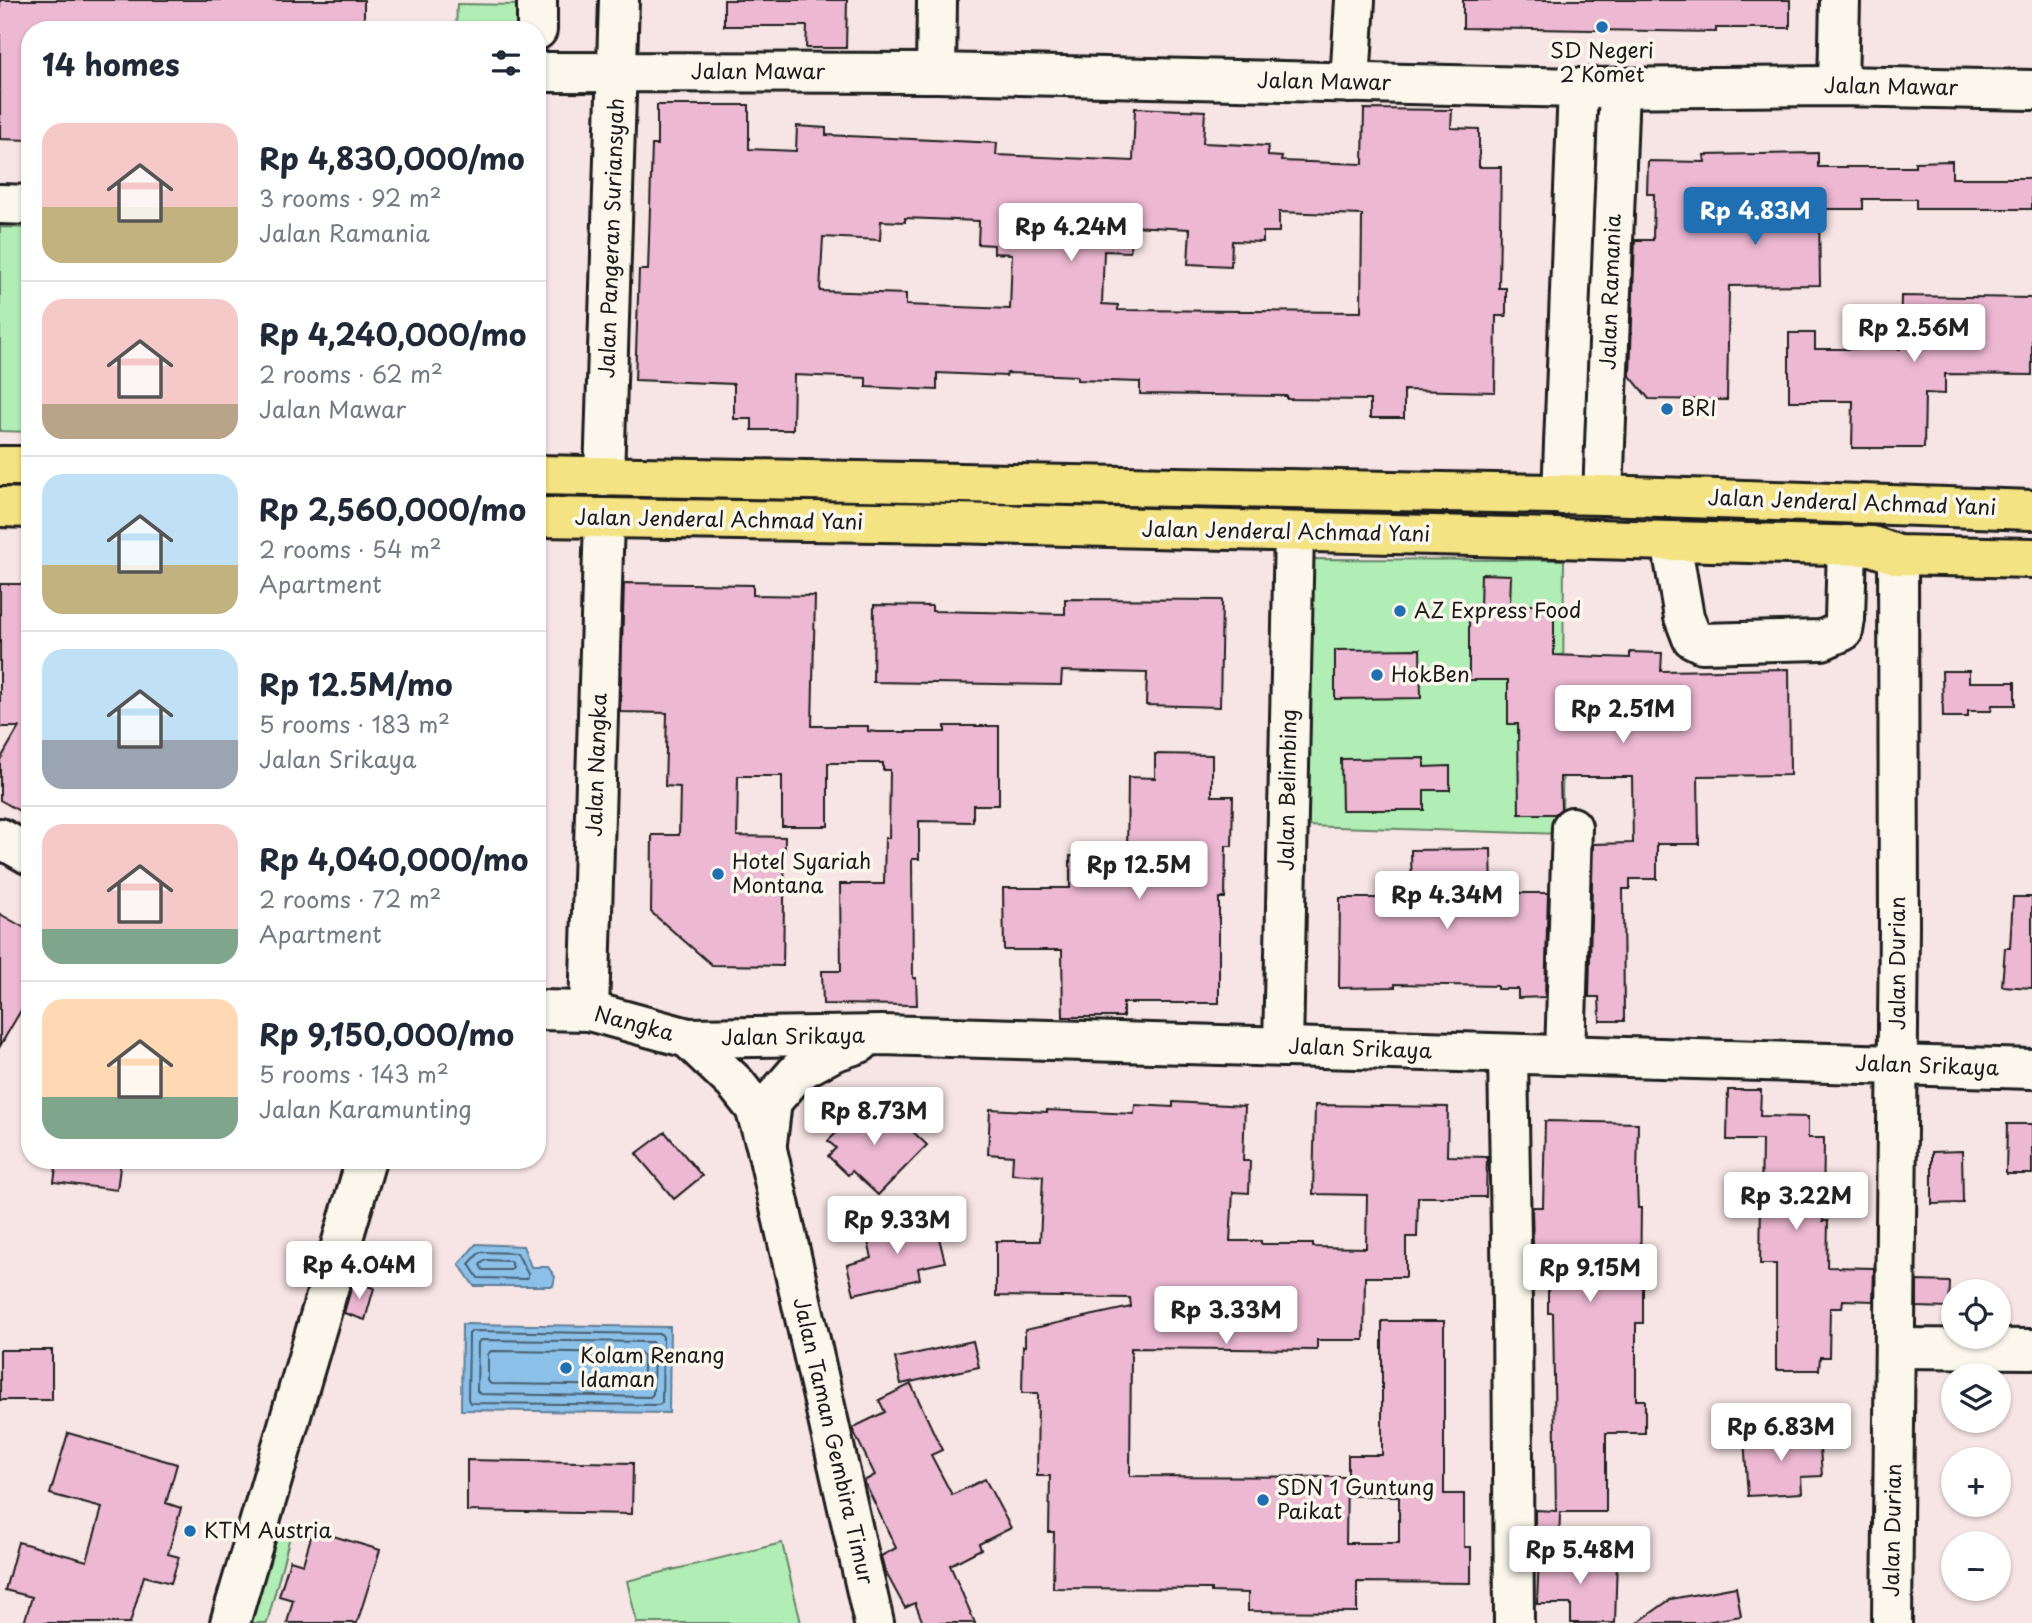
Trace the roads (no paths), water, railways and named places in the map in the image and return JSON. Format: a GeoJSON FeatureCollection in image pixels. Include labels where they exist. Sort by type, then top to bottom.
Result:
{"type":"FeatureCollection","features":[{"type":"Feature","properties":{"kind":"highway"},"geometry":{"type":"LineString","coordinates":[[0,466],[21,466]]}},
{"type":"Feature","properties":{"kind":"highway","name":"Jalan Jenderal Achmad Yani"},"geometry":{"type":"LineString","coordinates":[[546,475],[1602,495],[2032,510]]}},
{"type":"Feature","properties":{"kind":"highway"},"geometry":{"type":"LineString","coordinates":[[1872,503],[1872,549]]}},
{"type":"Feature","properties":{"kind":"highway"},"geometry":{"type":"LineString","coordinates":[[0,507],[21,508]]}},
{"type":"Feature","properties":{"kind":"highway","name":"Jalan Jenderal Achmad Yani"},"geometry":{"type":"LineString","coordinates":[[546,517],[951,523],[1671,541],[2032,558]]}},
{"type":"Feature","properties":{"kind":"street"},"geometry":{"type":"LineString","coordinates":[[537,0],[537,21]]}},
{"type":"Feature","properties":{"kind":"street","name":"Jalan Pangeran Suriansyah"},"geometry":{"type":"LineString","coordinates":[[604,477],[619,0]]}},
{"type":"Feature","properties":{"kind":"street"},"geometry":{"type":"LineString","coordinates":[[936,73],[937,0]]}},
{"type":"Feature","properties":{"kind":"street"},"geometry":{"type":"LineString","coordinates":[[1350,83],[1355,0]]}},
{"type":"Feature","properties":{"kind":"street"},"geometry":{"type":"LineString","coordinates":[[1838,86],[1840,0]]}},
{"type":"Feature","properties":{"kind":"street","name":"Jalan Mawar"},"geometry":{"type":"LineString","coordinates":[[546,72],[936,73],[1578,89],[1838,86],[2032,90]]}},
{"type":"Feature","properties":{"kind":"street","name":"Jalan Ramania"},"geometry":{"type":"LineString","coordinates":[[1602,495],[1619,88]]}},
{"type":"Feature","properties":{"kind":"street","name":"Jalan Ramania"},"geometry":{"type":"LineString","coordinates":[[1562,495],[1578,89]]}},
{"type":"Feature","properties":{"kind":"street"},"geometry":{"type":"LineString","coordinates":[[0,204],[21,205]]}},
{"type":"Feature","properties":{"kind":"street","name":"Jalan Nangka"},"geometry":{"type":"LineString","coordinates":[[589,1011],[604,519]]}},
{"type":"Feature","properties":{"kind":"street","name":"Jalan Belimbing"},"geometry":{"type":"LineString","coordinates":[[1283,1047],[1294,532]]}},
{"type":"Feature","properties":{"kind":"street"},"geometry":{"type":"LineString","coordinates":[[1671,541],[1684,617],[1692,638],[1702,643],[1822,640],[1843,631],[1845,619],[1872,549]]}},
{"type":"Feature","properties":{"kind":"street","name":"Jalan Durian"},"geometry":{"type":"LineString","coordinates":[[1872,549],[1897,1065],[1892,1623]]}},
{"type":"Feature","properties":{"kind":"street"},"geometry":{"type":"LineString","coordinates":[[1565,1055],[1572,827]]}},
{"type":"Feature","properties":{"kind":"street"},"geometry":{"type":"LineString","coordinates":[[0,838],[21,850]]}},
{"type":"Feature","properties":{"kind":"street","name":"Nangka"},"geometry":{"type":"LineString","coordinates":[[546,1010],[589,1011],[688,1038]]}},
{"type":"Feature","properties":{"kind":"street"},"geometry":{"type":"LineString","coordinates":[[766,1145],[772,1101],[798,1071],[833,1052],[882,1035]]}},
{"type":"Feature","properties":{"kind":"street","name":"Jalan Srikaya"},"geometry":{"type":"LineString","coordinates":[[688,1038],[882,1035],[2032,1069]]}},
{"type":"Feature","properties":{"kind":"street","name":"Jalan Taman Gembira Timur"},"geometry":{"type":"LineString","coordinates":[[688,1038],[736,1084],[755,1108],[766,1145],[874,1623]]}},
{"type":"Feature","properties":{"kind":"street"},"geometry":{"type":"LineString","coordinates":[[1508,1054],[1514,1623]]}},
{"type":"Feature","properties":{"kind":"street"},"geometry":{"type":"LineString","coordinates":[[230,1623],[363,1169]]}},
{"type":"Feature","properties":{"kind":"street"},"geometry":{"type":"LineString","coordinates":[[1895,1348],[2032,1349]]}},
{"type":"Feature","properties":{"kind":"water"},"geometry":{"type":"Polygon","coordinates":[[[476,1244],[523,1246],[531,1267],[548,1267],[555,1277],[553,1286],[474,1286],[459,1264],[476,1244]]]}},
{"type":"Feature","properties":{"kind":"water","name":"Kolam Renang Idaman"},"geometry":{"type":"Polygon","coordinates":[[[462,1324],[670,1327],[669,1413],[461,1410],[462,1324]]]}},
{"type":"Feature","properties":{"kind":"place","name":"SD Negeri 2 Komet"},"geometry":{"type":"Point","coordinates":[1602,27]}},
{"type":"Feature","properties":{"kind":"place","name":"BRI"},"geometry":{"type":"Point","coordinates":[1667,409]}},
{"type":"Feature","properties":{"kind":"place","name":"AZ Express Food"},"geometry":{"type":"Point","coordinates":[1400,611]}},
{"type":"Feature","properties":{"kind":"place","name":"HokBen"},"geometry":{"type":"Point","coordinates":[1377,675]}},
{"type":"Feature","properties":{"kind":"place","name":"Hotel Syariah Montana"},"geometry":{"type":"Point","coordinates":[718,874]}},
{"type":"Feature","properties":{"kind":"place","name":"Kolam Renang Idaman"},"geometry":{"type":"Point","coordinates":[566,1368]}},
{"type":"Feature","properties":{"kind":"place","name":"SDN 1 Guntung Paikat"},"geometry":{"type":"Point","coordinates":[1263,1500]}},
{"type":"Feature","properties":{"kind":"place","name":"KTM Austria"},"geometry":{"type":"Point","coordinates":[190,1531]}}]}
